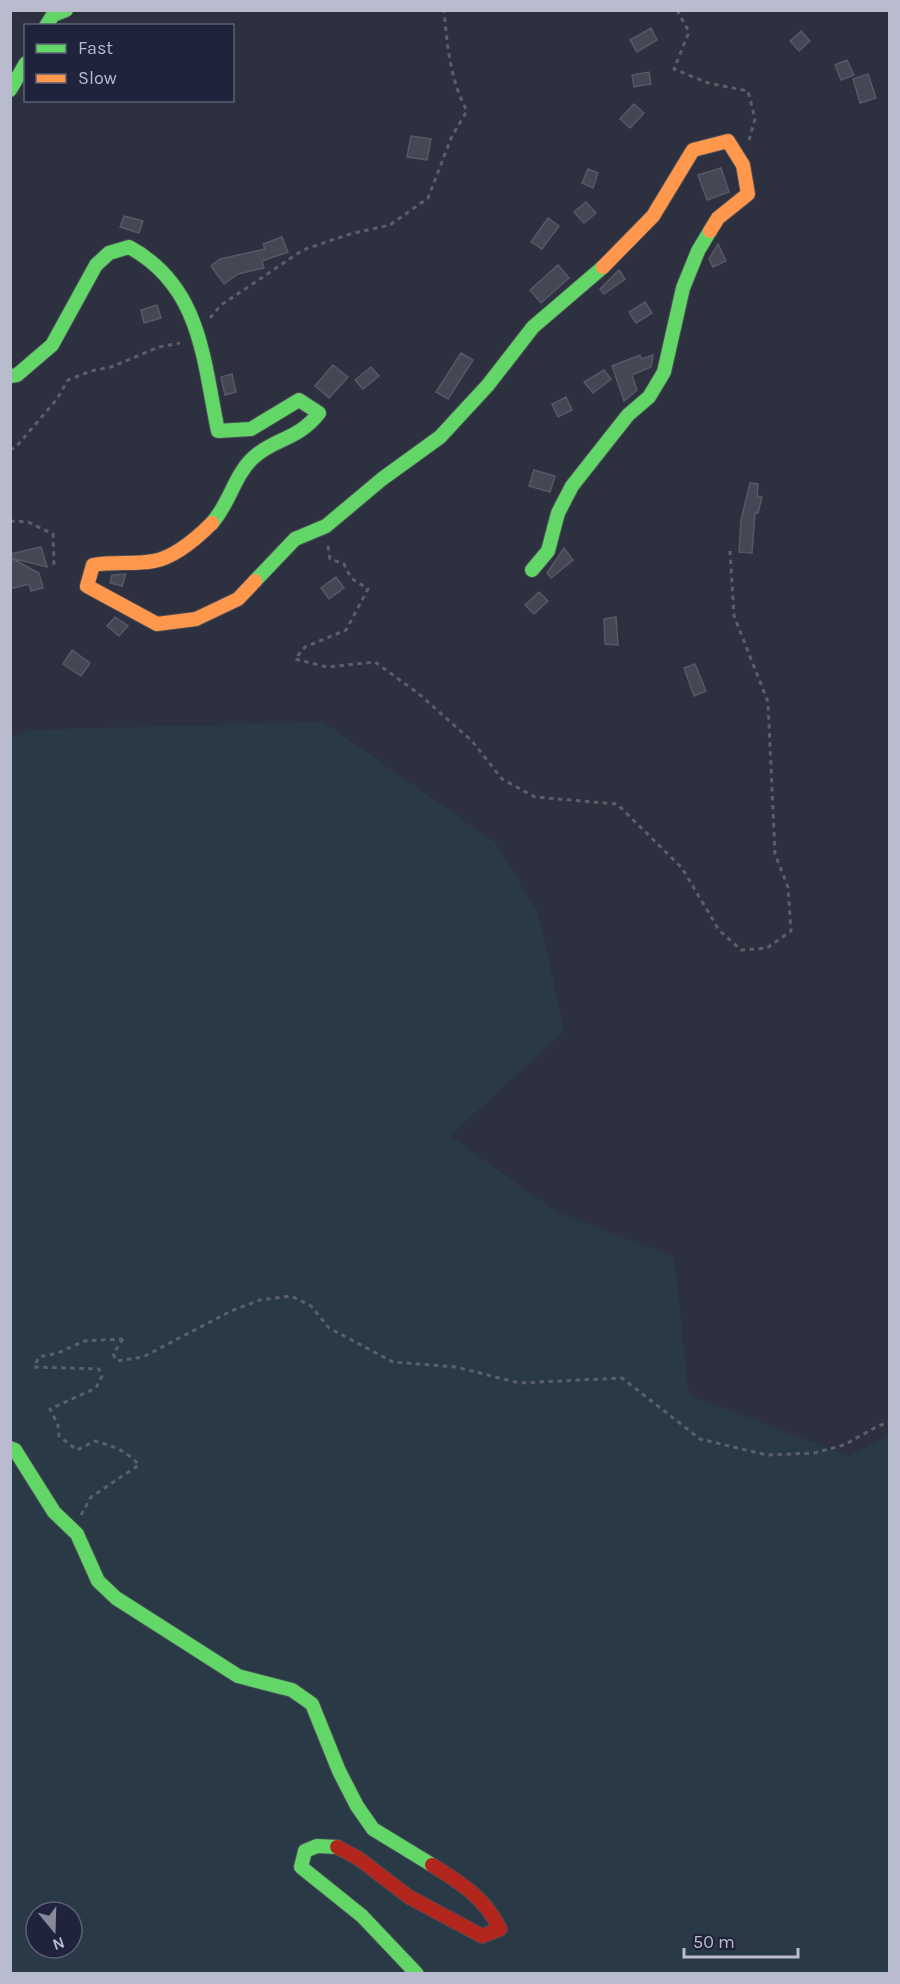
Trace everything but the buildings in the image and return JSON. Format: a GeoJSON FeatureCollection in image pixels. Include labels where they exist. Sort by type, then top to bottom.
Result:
{"type":"FeatureCollection","features":[{"type":"Feature","properties":{"kind":"street"},"geometry":{"type":"LineString","coordinates":[[47,24],[53,15],[66,10]]}},
{"type":"Feature","properties":{"kind":"street"},"geometry":{"type":"LineString","coordinates":[[10,90],[24,66]]}},
{"type":"Feature","properties":{"kind":"street"},"geometry":{"type":"LineString","coordinates":[[10,376],[17,375],[52,345],[96,266],[109,253],[129,247],[158,264],[182,296],[200,349],[218,431],[235,434],[252,429],[299,400],[319,412],[307,429],[255,456],[235,480],[221,513],[195,541],[155,561],[115,561],[93,566],[87,585],[157,624],[196,619],[238,599],[294,538],[326,526],[382,479],[440,437],[488,385],[533,327],[590,281],[653,216],[693,150],[728,141],[743,165],[748,194],[718,218],[698,251],[683,288],[664,372],[649,397],[628,416],[572,486],[558,513],[548,551],[532,570]]}},
{"type":"Feature","properties":{"kind":"street"},"geometry":{"type":"LineString","coordinates":[[10,1448],[15,1450],[54,1512],[77,1534],[98,1581],[116,1598],[238,1676],[292,1690],[312,1704],[339,1772],[357,1806],[374,1830],[466,1887],[491,1910],[500,1929],[482,1936],[445,1914],[408,1897],[358,1858],[333,1845],[316,1846],[305,1851],[301,1866],[362,1916],[417,1974]]}},
{"type":"Feature","properties":{"kind":"path"},"geometry":{"type":"LineString","coordinates":[[10,450],[16,447],[57,399],[68,380],[91,371],[111,367],[159,347],[187,342],[200,349],[203,326],[221,305],[303,250],[350,234],[390,225],[428,198],[452,136],[467,111],[459,97],[447,46],[444,10]]}},
{"type":"Feature","properties":{"kind":"path"},"geometry":{"type":"LineString","coordinates":[[677,10],[689,32],[674,69],[708,83],[748,91],[754,119],[749,142]]}},
{"type":"Feature","properties":{"kind":"path"},"geometry":{"type":"LineString","coordinates":[[10,521],[28,522],[53,534],[54,565]]}},
{"type":"Feature","properties":{"kind":"path"},"geometry":{"type":"LineString","coordinates":[[326,526],[330,559],[344,564],[351,578],[368,589],[346,630],[305,646],[294,659],[327,668],[375,663],[419,694],[472,741],[502,779],[535,797],[616,804],[682,868],[719,930],[741,950],[767,948],[792,931],[789,887],[775,854],[768,702],[734,616],[730,551]]}},
{"type":"Feature","properties":{"kind":"path"},"geometry":{"type":"LineString","coordinates":[[77,1534],[80,1516],[91,1497],[139,1465],[129,1454],[113,1446],[96,1441],[77,1450],[58,1436],[58,1425],[50,1409],[96,1388],[102,1376],[99,1369],[34,1367],[39,1356],[58,1353],[84,1341],[123,1339],[113,1354],[117,1361],[142,1357],[231,1311],[260,1300],[291,1296],[311,1306],[329,1328],[393,1362],[456,1367],[519,1383],[622,1378],[700,1439],[767,1455],[814,1453],[844,1445],[890,1422]]}},
{"type":"Feature","properties":{"kind":"shaded area"},"geometry":{"type":"Polygon","coordinates":[[[323,722],[496,843],[539,915],[564,1031],[450,1136],[557,1212],[674,1257],[689,1395],[849,1456],[889,1435],[889,1973],[11,1974],[11,737],[29,730],[323,722]]]}},
{"type":"Feature","properties":{"kind":"traffic: fast"},"geometry":{"type":"LineString","coordinates":[[47,24],[53,15],[66,10]]}},
{"type":"Feature","properties":{"kind":"traffic: fast"},"geometry":{"type":"LineString","coordinates":[[10,90],[24,66]]}},
{"type":"Feature","properties":{"kind":"traffic: fast"},"geometry":{"type":"LineString","coordinates":[[532,570],[548,551],[558,513],[572,486],[628,415],[649,397],[664,372],[683,288],[698,251],[710,231]]}},
{"type":"Feature","properties":{"kind":"traffic: fast"},"geometry":{"type":"LineString","coordinates":[[10,376],[17,375],[52,345],[96,265],[109,253],[129,247],[153,263],[171,282],[185,303],[195,327],[208,377],[218,431],[251,429],[299,400],[319,413],[303,429],[270,446],[247,464],[212,523]]}},
{"type":"Feature","properties":{"kind":"traffic: fast"},"geometry":{"type":"LineString","coordinates":[[255,581],[295,539],[326,526],[382,479],[440,437],[488,385],[533,327],[603,267]]}},
{"type":"Feature","properties":{"kind":"traffic: fast"},"geometry":{"type":"LineString","coordinates":[[10,1448],[15,1450],[54,1512],[77,1534],[98,1581],[116,1598],[238,1676],[292,1690],[312,1704],[339,1771],[357,1806],[373,1829],[432,1865]]}},
{"type":"Feature","properties":{"kind":"traffic: fast"},"geometry":{"type":"LineString","coordinates":[[337,1847],[317,1846],[305,1851],[301,1867],[362,1916],[417,1974]]}},
{"type":"Feature","properties":{"kind":"traffic: slow"},"geometry":{"type":"LineString","coordinates":[[603,267],[653,216],[693,150],[728,141],[743,165],[748,194],[718,218],[710,231]]}},
{"type":"Feature","properties":{"kind":"traffic: slow"},"geometry":{"type":"LineString","coordinates":[[212,523],[186,546],[162,559],[93,565],[87,586],[157,624],[196,619],[238,599],[255,581]]}},
{"type":"Feature","properties":{"kind":"traffic: jam"},"geometry":{"type":"LineString","coordinates":[[337,1847],[358,1858],[409,1897],[482,1936],[500,1929],[480,1900],[432,1865]]}}]}
